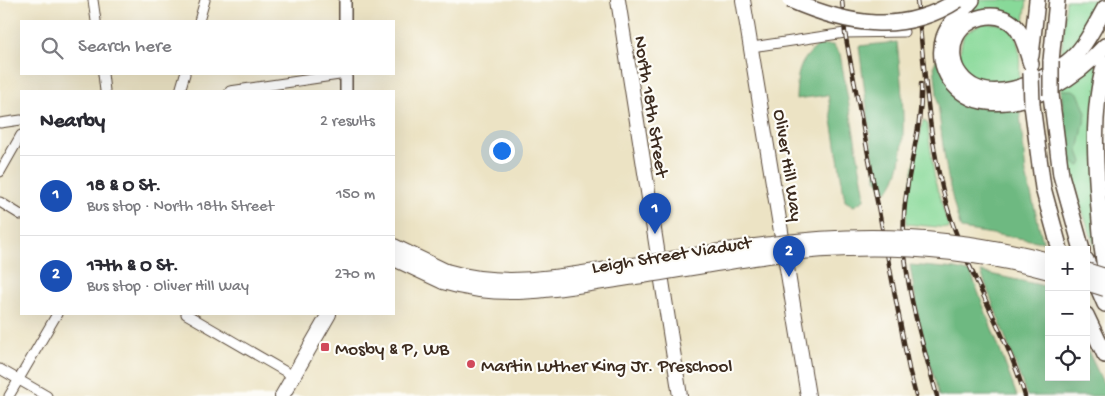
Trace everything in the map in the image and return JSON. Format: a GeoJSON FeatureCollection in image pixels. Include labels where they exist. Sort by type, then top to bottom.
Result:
{"type":"FeatureCollection","features":[{"type":"Feature","properties":{"kind":"highway"},"geometry":{"type":"LineString","coordinates":[[790,0],[847,19],[883,24],[918,20],[958,0]]}},
{"type":"Feature","properties":{"kind":"highway"},"geometry":{"type":"LineString","coordinates":[[972,0],[950,25],[945,36],[942,59],[949,79],[966,96],[977,100],[1004,102],[1036,94],[1079,70],[1105,46]]}},
{"type":"Feature","properties":{"kind":"highway"},"geometry":{"type":"LineString","coordinates":[[1037,0],[1031,68],[1032,105],[1044,188],[1059,246]]}},
{"type":"Feature","properties":{"kind":"highway"},"geometry":{"type":"LineString","coordinates":[[1057,0],[1051,61],[1052,95],[1061,175],[1081,246]]}},
{"type":"Feature","properties":{"kind":"highway"},"geometry":{"type":"LineString","coordinates":[[1031,68],[1022,36],[1016,27],[999,17],[988,16],[970,22],[955,38],[953,59],[955,69],[970,86],[990,91],[1017,88],[1051,72],[1072,58],[1089,35],[1105,8]]}},
{"type":"Feature","properties":{"kind":"highway"},"geometry":{"type":"LineString","coordinates":[[1105,63],[1100,79],[1096,115],[1102,247],[1105,268]]}},
{"type":"Feature","properties":{"kind":"highway"},"geometry":{"type":"LineString","coordinates":[[1090,269],[1105,304]]}},
{"type":"Feature","properties":{"kind":"highway"},"geometry":{"type":"LineString","coordinates":[[1090,323],[1105,355]]}},
{"type":"Feature","properties":{"kind":"main road"},"geometry":{"type":"LineString","coordinates":[[345,0],[345,20]]}},
{"type":"Feature","properties":{"kind":"main road","name":"North 18th Street"},"geometry":{"type":"LineString","coordinates":[[618,0],[680,396]]}},
{"type":"Feature","properties":{"kind":"main road","name":"Oliver Hill Way"},"geometry":{"type":"LineString","coordinates":[[743,0],[808,396]]}},
{"type":"Feature","properties":{"kind":"main road"},"geometry":{"type":"LineString","coordinates":[[346,75],[346,90]]}},
{"type":"Feature","properties":{"kind":"main road","name":"Leigh Street Viaduct"},"geometry":{"type":"LineString","coordinates":[[395,247],[444,276],[482,280],[534,280],[772,244],[859,237],[951,241],[1006,250],[1045,259]]}},
{"type":"Feature","properties":{"kind":"main road","name":"Leigh Street Viaduct"},"geometry":{"type":"LineString","coordinates":[[395,259],[490,292],[533,293],[776,255],[850,249],[905,250],[959,254],[1045,271]]}},
{"type":"Feature","properties":{"kind":"main road"},"geometry":{"type":"LineString","coordinates":[[1090,271],[1105,276]]}},
{"type":"Feature","properties":{"kind":"main road"},"geometry":{"type":"LineString","coordinates":[[1090,283],[1105,289]]}},
{"type":"Feature","properties":{"kind":"main road"},"geometry":{"type":"LineString","coordinates":[[282,396],[328,315]]}},
{"type":"Feature","properties":{"kind":"street"},"geometry":{"type":"LineString","coordinates":[[93,0],[96,20]]}},
{"type":"Feature","properties":{"kind":"street"},"geometry":{"type":"LineString","coordinates":[[199,20],[205,0]]}},
{"type":"Feature","properties":{"kind":"street"},"geometry":{"type":"LineString","coordinates":[[752,47],[845,33],[904,32]]}},
{"type":"Feature","properties":{"kind":"street"},"geometry":{"type":"LineString","coordinates":[[103,75],[105,90]]}},
{"type":"Feature","properties":{"kind":"street"},"geometry":{"type":"LineString","coordinates":[[180,90],[185,75]]}},
{"type":"Feature","properties":{"kind":"street"},"geometry":{"type":"LineString","coordinates":[[237,90],[339,75]]}},
{"type":"Feature","properties":{"kind":"street"},"geometry":{"type":"LineString","coordinates":[[0,122],[20,120]]}},
{"type":"Feature","properties":{"kind":"street"},"geometry":{"type":"LineString","coordinates":[[0,172],[20,137]]}},
{"type":"Feature","properties":{"kind":"street"},"geometry":{"type":"LineString","coordinates":[[0,202],[20,214]]}},
{"type":"Feature","properties":{"kind":"street"},"geometry":{"type":"LineString","coordinates":[[9,396],[56,315]]}},
{"type":"Feature","properties":{"kind":"street"},"geometry":{"type":"LineString","coordinates":[[188,315],[293,376]]}},
{"type":"Feature","properties":{"kind":"street"},"geometry":{"type":"LineString","coordinates":[[0,369],[46,396]]}},
{"type":"Feature","properties":{"kind":"green space"},"geometry":{"type":"Polygon","coordinates":[[[978,0],[1027,0],[1023,29],[967,15],[978,0]]]}},
{"type":"Feature","properties":{"kind":"green space"},"geometry":{"type":"Polygon","coordinates":[[[1066,0],[1103,0],[1082,36],[1061,59],[1066,0]]]}},
{"type":"Feature","properties":{"kind":"green space"},"geometry":{"type":"Polygon","coordinates":[[[982,23],[1002,25],[1009,28],[1014,34],[1019,49],[1019,82],[992,84],[981,82],[971,78],[965,72],[961,63],[960,50],[964,34],[982,23]]]}},
{"type":"Feature","properties":{"kind":"green space"},"geometry":{"type":"Polygon","coordinates":[[[897,42],[902,98],[903,143],[900,164],[895,180],[886,192],[876,179],[859,46],[897,42]]]}},
{"type":"Feature","properties":{"kind":"green space"},"geometry":{"type":"Polygon","coordinates":[[[819,45],[833,45],[840,54],[864,191],[864,200],[854,206],[845,201],[828,95],[796,99],[800,69],[807,57],[819,45]]]}},
{"type":"Feature","properties":{"kind":"green space"},"geometry":{"type":"Polygon","coordinates":[[[1105,52],[1097,251],[1089,231],[1072,171],[1065,130],[1061,87],[1105,52]]]}},
{"type":"Feature","properties":{"kind":"green space"},"geometry":{"type":"Polygon","coordinates":[[[937,58],[1019,104],[1026,174],[1043,242],[961,229],[950,189],[943,148],[934,65],[937,58]]]}},
{"type":"Feature","properties":{"kind":"green space"},"geometry":{"type":"Polygon","coordinates":[[[1061,90],[1072,90],[1078,93],[1086,113],[1078,151],[1082,162],[1080,166],[1069,161],[1061,90]]]}},
{"type":"Feature","properties":{"kind":"green space"},"geometry":{"type":"Polygon","coordinates":[[[923,120],[927,123],[935,181],[949,228],[906,224],[907,201],[923,120]]]}},
{"type":"Feature","properties":{"kind":"green space"},"geometry":{"type":"Polygon","coordinates":[[[910,265],[956,269],[971,273],[1017,396],[939,396],[919,321],[910,265]]]}},
{"type":"Feature","properties":{"kind":"green space"},"geometry":{"type":"Polygon","coordinates":[[[981,272],[1045,286],[1045,381],[1090,381],[1090,355],[1105,387],[1105,396],[1027,396],[981,272]]]}},
{"type":"Feature","properties":{"kind":"railway"},"geometry":{"type":"LineString","coordinates":[[842,0],[845,33],[909,369],[916,396]]}},
{"type":"Feature","properties":{"kind":"railway"},"geometry":{"type":"LineString","coordinates":[[917,0],[931,130],[947,206],[955,230],[1007,348],[1025,396]]}},
{"type":"Feature","properties":{"kind":"railway"},"geometry":{"type":"LineString","coordinates":[[921,84],[917,134],[905,200],[904,239],[913,307],[937,396]]}},
{"type":"Feature","properties":{"kind":"place","name":"18 & O St."},"geometry":{"type":"Point","coordinates":[655,234]}},
{"type":"Feature","properties":{"kind":"place","name":"17th & O St."},"geometry":{"type":"Point","coordinates":[789,277]}},
{"type":"Feature","properties":{"kind":"place","name":"Mosby & P, WB"},"geometry":{"type":"Point","coordinates":[325,347]}},
{"type":"Feature","properties":{"kind":"place","name":"Martin Luther King Jr. Preschool"},"geometry":{"type":"Point","coordinates":[471,364]}}]}
